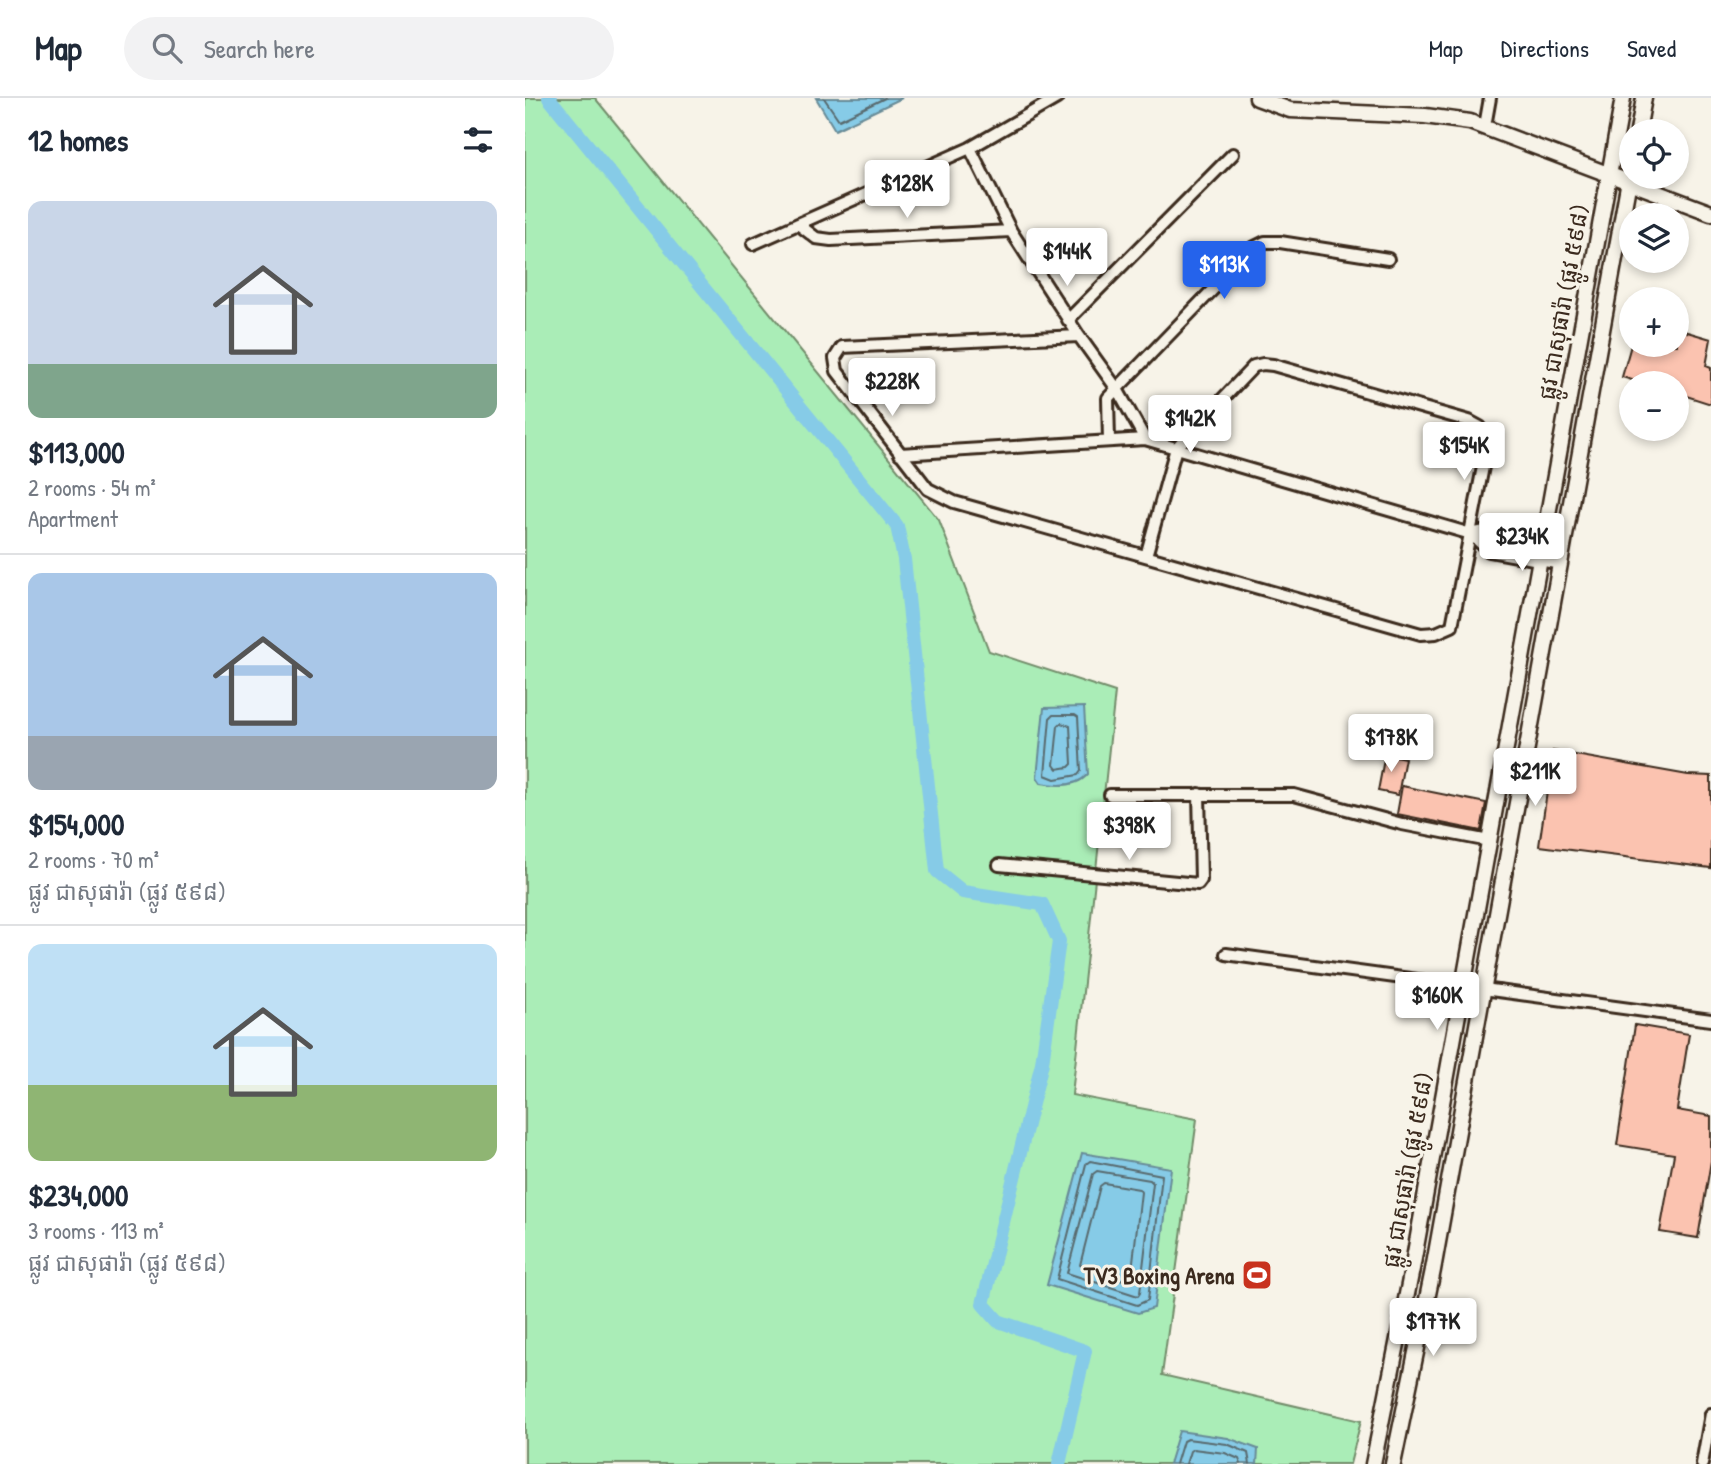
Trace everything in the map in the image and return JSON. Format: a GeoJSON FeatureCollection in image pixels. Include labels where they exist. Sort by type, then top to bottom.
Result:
{"type":"FeatureCollection","features":[{"type":"Feature","properties":{"kind":"main road"},"geometry":{"type":"LineString","coordinates":[[1257,98],[1290,110],[1425,116],[1485,126],[1609,174],[1619,174]]}},
{"type":"Feature","properties":{"kind":"main road","name":"ផ្លូវ ជាសុផារ៉ា (ផ្លូវ ៥៩៨)"},"geometry":{"type":"LineString","coordinates":[[1373,1464],[1463,986],[1623,98]]}},
{"type":"Feature","properties":{"kind":"main road"},"geometry":{"type":"LineString","coordinates":[[1640,119],[1644,98]]}},
{"type":"Feature","properties":{"kind":"main road","name":"ផ្លូវ ជាសុផារ៉ា (ផ្លូវ ៥៩៨)"},"geometry":{"type":"LineString","coordinates":[[1393,1464],[1484,989],[1628,189]]}},
{"type":"Feature","properties":{"kind":"main road"},"geometry":{"type":"LineString","coordinates":[[1660,189],[1711,213]]}},
{"type":"Feature","properties":{"kind":"main road"},"geometry":{"type":"LineString","coordinates":[[1504,760],[1525,764]]}},
{"type":"Feature","properties":{"kind":"main road"},"geometry":{"type":"LineString","coordinates":[[1403,1312],[1423,1315]]}},
{"type":"Feature","properties":{"kind":"street"},"geometry":{"type":"LineString","coordinates":[[753,244],[969,148],[1056,98]]}},
{"type":"Feature","properties":{"kind":"street"},"geometry":{"type":"LineString","coordinates":[[1485,126],[1490,98]]}},
{"type":"Feature","properties":{"kind":"street"},"geometry":{"type":"LineString","coordinates":[[969,148],[1011,231],[1068,320],[1117,389],[1145,439]]}},
{"type":"Feature","properties":{"kind":"street"},"geometry":{"type":"LineString","coordinates":[[1068,320],[1233,154]]}},
{"type":"Feature","properties":{"kind":"street"},"geometry":{"type":"LineString","coordinates":[[798,224],[816,238],[831,240],[1011,231]]}},
{"type":"Feature","properties":{"kind":"street"},"geometry":{"type":"LineString","coordinates":[[1109,441],[1108,398],[1253,248],[1265,242],[1280,242],[1388,259]]}},
{"type":"Feature","properties":{"kind":"street"},"geometry":{"type":"LineString","coordinates":[[1079,336],[842,348],[835,358],[837,371],[928,489],[954,502],[1421,634],[1436,633],[1452,626],[1488,440],[1481,427],[1469,421],[1263,363],[1254,366],[1175,448],[1146,556]]}},
{"type":"Feature","properties":{"kind":"street"},"geometry":{"type":"LineString","coordinates":[[900,454],[1145,439],[1471,534],[1489,551],[1561,564]]}},
{"type":"Feature","properties":{"kind":"street"},"geometry":{"type":"LineString","coordinates":[[1471,534],[1494,529],[1565,542]]}},
{"type":"Feature","properties":{"kind":"street"},"geometry":{"type":"LineString","coordinates":[[999,865],[1198,884],[1201,880],[1199,794]]}},
{"type":"Feature","properties":{"kind":"street"},"geometry":{"type":"LineString","coordinates":[[1110,795],[1294,795],[1402,824],[1489,841]]}},
{"type":"Feature","properties":{"kind":"street"},"geometry":{"type":"LineString","coordinates":[[1226,954],[1711,1020]]}},
{"type":"Feature","properties":{"kind":"street"},"geometry":{"type":"LineString","coordinates":[[1702,1464],[1711,1414]]}},
{"type":"Feature","properties":{"kind":"green space"},"geometry":{"type":"Polygon","coordinates":[[[525,98],[595,98],[939,520],[989,651],[1115,692],[1072,1095],[1197,1119],[1162,1375],[1361,1421],[1350,1464],[525,1464],[525,98]]]}},
{"type":"Feature","properties":{"kind":"water"},"geometry":{"type":"Polygon","coordinates":[[[816,98],[902,98],[835,130],[816,98]]]}},
{"type":"Feature","properties":{"kind":"water"},"geometry":{"type":"Polygon","coordinates":[[[1084,707],[1088,774],[1072,783],[1041,783],[1037,777],[1044,708],[1084,707]]]}},
{"type":"Feature","properties":{"kind":"water"},"geometry":{"type":"Polygon","coordinates":[[[1082,1153],[1171,1168],[1154,1308],[1138,1313],[1047,1285],[1082,1153]]]}},
{"type":"Feature","properties":{"kind":"water"},"geometry":{"type":"Polygon","coordinates":[[[1179,1431],[1228,1438],[1258,1449],[1257,1464],[1169,1464],[1179,1431]]]}},
{"type":"Feature","properties":{"kind":"building"},"geometry":{"type":"Polygon","coordinates":[[[1689,333],[1711,339],[1706,366],[1711,368],[1711,404],[1689,397],[1689,371],[1624,371],[1628,357],[1689,357],[1689,333]]]}},
{"type":"Feature","properties":{"kind":"building"},"geometry":{"type":"Polygon","coordinates":[[[1553,751],[1688,775],[1711,776],[1711,868],[1539,846],[1553,751]]]}},
{"type":"Feature","properties":{"kind":"building"},"geometry":{"type":"Polygon","coordinates":[[[1385,754],[1405,758],[1398,795],[1378,791],[1385,754]]]}},
{"type":"Feature","properties":{"kind":"building"},"geometry":{"type":"Polygon","coordinates":[[[1402,786],[1486,803],[1481,831],[1397,814],[1402,786]]]}},
{"type":"Feature","properties":{"kind":"building"},"geometry":{"type":"Polygon","coordinates":[[[1635,1025],[1689,1034],[1677,1110],[1711,1116],[1711,1161],[1698,1238],[1660,1232],[1674,1154],[1617,1145],[1635,1025]]]}},
{"type":"Feature","properties":{"kind":"waterway"},"geometry":{"type":"LineString","coordinates":[[549,98],[897,526],[904,559],[937,871],[963,892],[1042,904],[1059,941],[1042,1063],[983,1304],[998,1321],[1085,1351],[1059,1464]]}},
{"type":"Feature","properties":{"kind":"place","name":"TV3 Boxing Arena"},"geometry":{"type":"Point","coordinates":[1257,1275]}}]}
